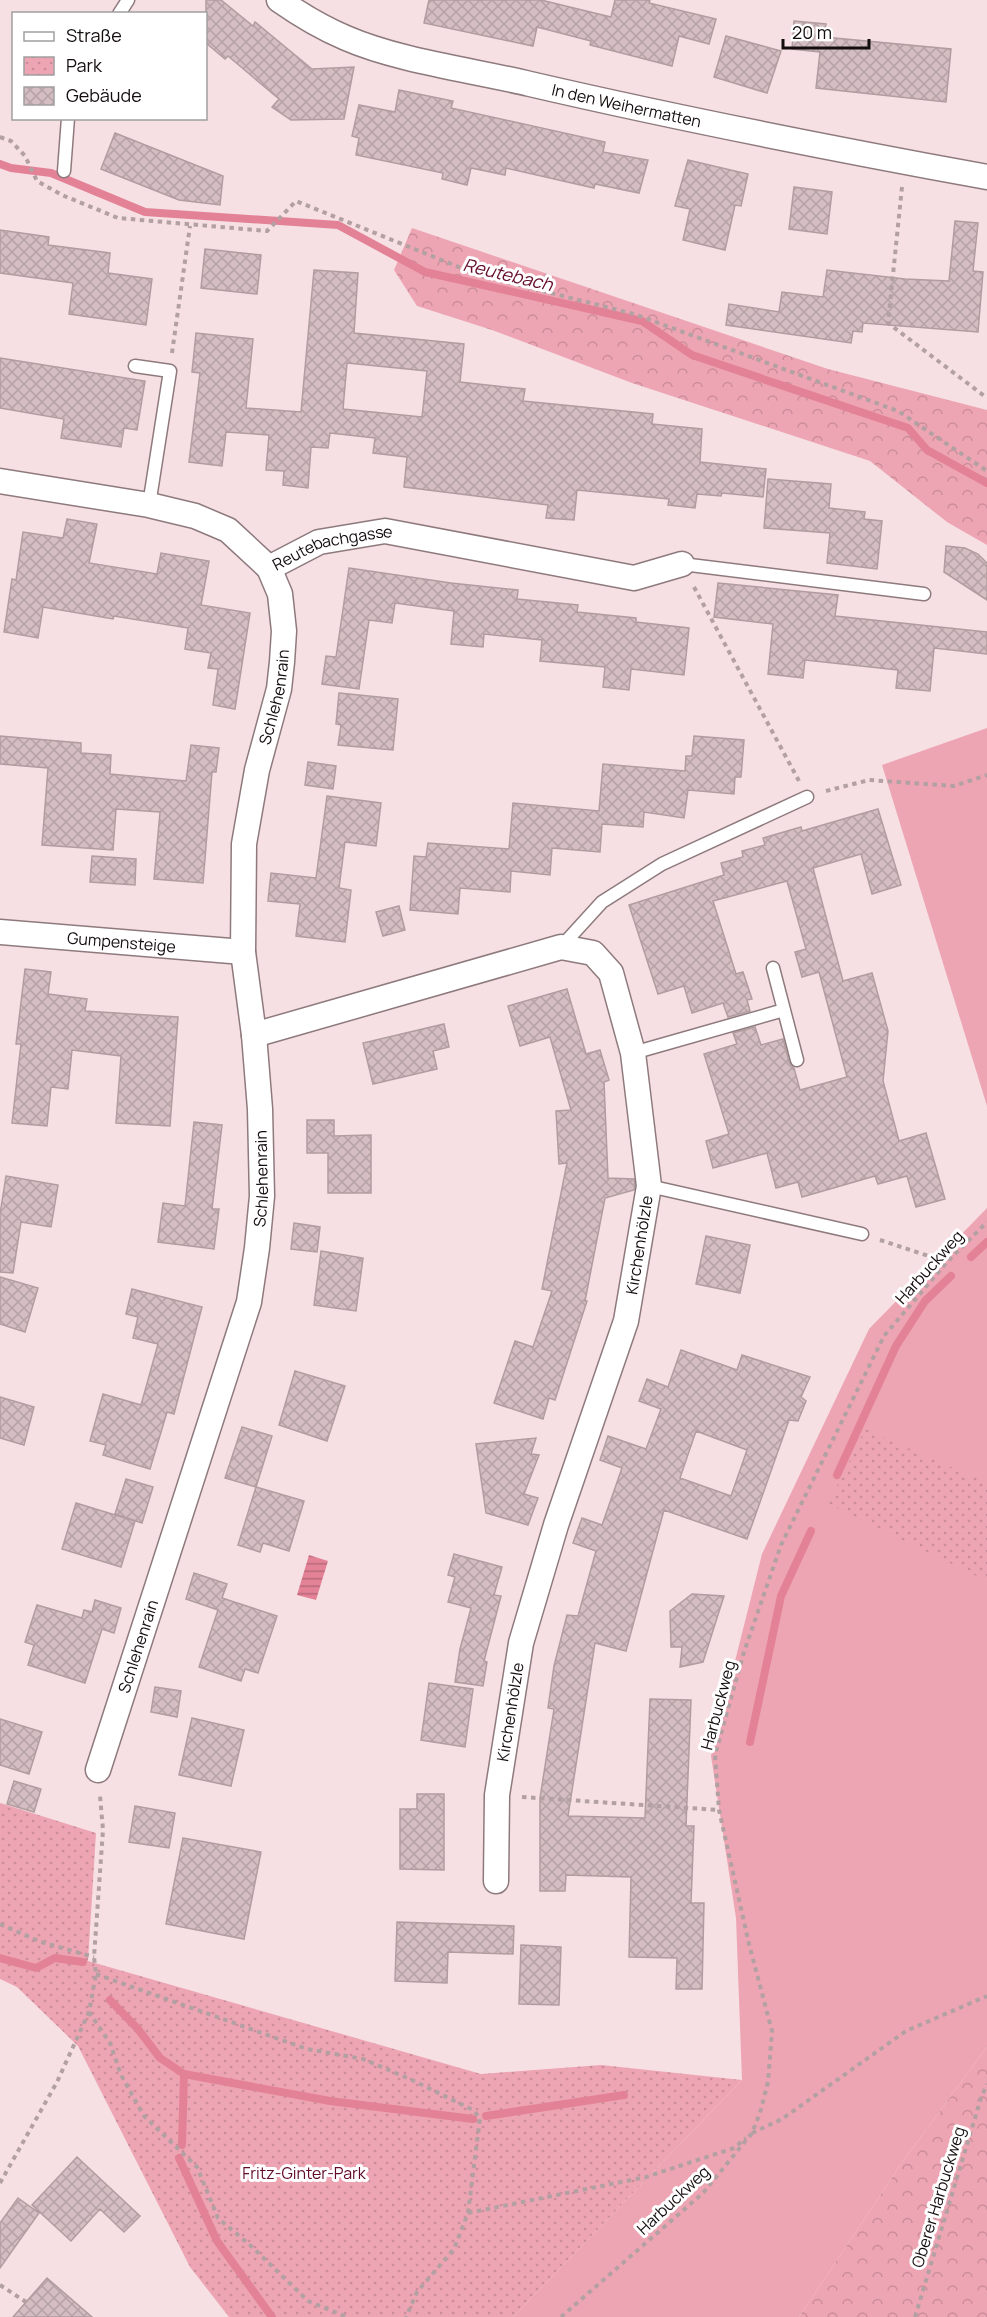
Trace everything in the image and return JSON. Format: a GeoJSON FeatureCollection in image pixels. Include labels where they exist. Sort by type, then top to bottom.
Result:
{"type":"FeatureCollection","features":[{"type":"Feature","properties":{"kind":"street","name":"In den Weihermatten"},"geometry":{"type":"LineString","coordinates":[[279,0],[296,12],[346,38],[404,56],[602,101],[987,177]]}},
{"type":"Feature","properties":{"kind":"street","name":"Reutebachgasse"},"geometry":{"type":"LineString","coordinates":[[0,481],[149,505],[195,516],[228,530],[268,568],[319,542],[385,531],[633,578],[682,564]]}},
{"type":"Feature","properties":{"kind":"street","name":"Schlehenrain"},"geometry":{"type":"LineString","coordinates":[[98,1770],[249,1302],[257,1248],[262,1196],[260,1110],[254,1035],[243,952],[244,844],[257,770],[279,689],[282,662],[284,631],[280,594],[268,568]]}},
{"type":"Feature","properties":{"kind":"street","name":"Gumpensteige"},"geometry":{"type":"LineString","coordinates":[[0,932],[243,952]]}},
{"type":"Feature","properties":{"kind":"street","name":"Kirchenhölzle"},"geometry":{"type":"LineString","coordinates":[[254,1035],[561,947],[593,954],[611,973],[633,1053],[649,1186],[626,1321],[556,1525],[521,1643],[497,1796],[496,1881]]}},
{"type":"Feature","properties":{"kind":"lane"},"geometry":{"type":"LineString","coordinates":[[64,171],[68,120]]}},
{"type":"Feature","properties":{"kind":"lane"},"geometry":{"type":"LineString","coordinates":[[135,366],[170,371],[149,505]]}},
{"type":"Feature","properties":{"kind":"lane"},"geometry":{"type":"LineString","coordinates":[[682,564],[924,594]]}},
{"type":"Feature","properties":{"kind":"lane"},"geometry":{"type":"LineString","coordinates":[[561,947],[602,902],[662,864],[807,797]]}},
{"type":"Feature","properties":{"kind":"lane"},"geometry":{"type":"LineString","coordinates":[[773,968],[797,1060]]}},
{"type":"Feature","properties":{"kind":"lane"},"geometry":{"type":"LineString","coordinates":[[633,1053],[784,1010]]}},
{"type":"Feature","properties":{"kind":"lane"},"geometry":{"type":"LineString","coordinates":[[649,1186],[862,1234]]}},
{"type":"Feature","properties":{"kind":"path"},"geometry":{"type":"LineString","coordinates":[[0,137],[11,141],[25,156],[37,181],[70,199],[118,218],[267,231],[296,201],[476,274],[634,314],[898,411],[987,471]]}},
{"type":"Feature","properties":{"kind":"path"},"geometry":{"type":"LineString","coordinates":[[905,162],[888,323],[987,398]]}},
{"type":"Feature","properties":{"kind":"path"},"geometry":{"type":"LineString","coordinates":[[170,371],[190,226]]}},
{"type":"Feature","properties":{"kind":"path"},"geometry":{"type":"LineString","coordinates":[[682,564],[807,797],[869,780],[954,786],[987,776]]}},
{"type":"Feature","properties":{"kind":"path","name":"Harbuckweg"},"geometry":{"type":"LineString","coordinates":[[561,2317],[703,2193],[752,2133],[760,2113],[768,2082],[771,2031],[718,1810],[716,1755],[744,1652],[781,1545],[884,1336],[947,1262],[987,1222]]}},
{"type":"Feature","properties":{"kind":"path"},"geometry":{"type":"LineString","coordinates":[[862,1234],[947,1262]]}},
{"type":"Feature","properties":{"kind":"path"},"geometry":{"type":"LineString","coordinates":[[0,2183],[57,2082],[89,2012],[96,1974],[94,1957],[103,1830],[98,1770]]}},
{"type":"Feature","properties":{"kind":"path"},"geometry":{"type":"LineString","coordinates":[[542,1798],[718,1810]]}},
{"type":"Feature","properties":{"kind":"path"},"geometry":{"type":"LineString","coordinates":[[0,1924],[41,1942],[94,1957]]}},
{"type":"Feature","properties":{"kind":"path"},"geometry":{"type":"LineString","coordinates":[[96,1974],[307,2049],[363,2059],[473,2110],[480,2118],[468,2213],[454,2249],[417,2292],[406,2317]]}},
{"type":"Feature","properties":{"kind":"path"},"geometry":{"type":"LineString","coordinates":[[468,2213],[646,2177],[734,2148],[752,2133],[782,2119],[906,2031],[987,1996]]}},
{"type":"Feature","properties":{"kind":"path"},"geometry":{"type":"LineString","coordinates":[[89,2012],[110,2043],[121,2075],[144,2116],[197,2167],[218,2218],[308,2301],[347,2317]]}},
{"type":"Feature","properties":{"kind":"path","name":"Oberer Harbuckweg"},"geometry":{"type":"LineString","coordinates":[[915,2317],[987,2084]]}},
{"type":"Feature","properties":{"kind":"path"},"geometry":{"type":"LineString","coordinates":[[0,2285],[26,2302]]}},
{"type":"Feature","properties":{"kind":"green space"},"geometry":{"type":"Polygon","coordinates":[[[412,228],[828,369],[987,410],[987,545],[947,522],[870,461],[632,383],[492,330],[417,306],[394,270],[412,228]]]}},
{"type":"Feature","properties":{"kind":"green space"},"geometry":{"type":"Polygon","coordinates":[[[987,728],[987,1106],[882,765],[987,728]]]}},
{"type":"Feature","properties":{"kind":"green space"},"geometry":{"type":"Polygon","coordinates":[[[987,1208],[987,2047],[903,2161],[799,2317],[513,2317],[742,2080],[736,1918],[711,1756],[762,1554],[869,1329],[987,1208]]]}},
{"type":"Feature","properties":{"kind":"green space"},"geometry":{"type":"Polygon","coordinates":[[[865,1429],[987,1483],[987,1581],[828,1504],[865,1429]]]}},
{"type":"Feature","properties":{"kind":"green space","name":"Fritz-Ginter-Park"},"geometry":{"type":"Polygon","coordinates":[[[0,1803],[96,1833],[88,1961],[481,2074],[601,2065],[742,2080],[513,2317],[229,2317],[190,2267],[78,2046],[17,1987],[0,1979],[0,1803]]]}},
{"type":"Feature","properties":{"kind":"green space"},"geometry":{"type":"Polygon","coordinates":[[[987,2047],[987,2317],[799,2317],[903,2161],[987,2047]]]}},
{"type":"Feature","properties":{"kind":"shaded area"},"geometry":{"type":"Polygon","coordinates":[[[309,1555],[328,1561],[316,1600],[297,1595],[309,1555]]]}},
{"type":"Feature","properties":{"kind":"building"},"geometry":{"type":"Polygon","coordinates":[[[206,0],[221,0],[253,26],[255,22],[312,69],[354,67],[344,119],[291,120],[272,107],[279,99],[228,56],[225,59],[207,44],[206,0]]]}},
{"type":"Feature","properties":{"kind":"building"},"geometry":{"type":"Polygon","coordinates":[[[429,0],[541,0],[611,17],[615,0],[650,0],[649,3],[716,19],[709,44],[679,36],[672,66],[590,45],[591,41],[537,27],[533,46],[424,23],[429,0]]]}},
{"type":"Feature","properties":{"kind":"building"},"geometry":{"type":"Polygon","coordinates":[[[794,21],[826,24],[824,37],[951,49],[946,102],[816,88],[820,52],[792,49],[794,21]]]}},
{"type":"Feature","properties":{"kind":"building"},"geometry":{"type":"Polygon","coordinates":[[[726,36],[781,51],[767,93],[714,77],[726,36]]]}},
{"type":"Feature","properties":{"kind":"building"},"geometry":{"type":"Polygon","coordinates":[[[399,90],[453,101],[451,108],[605,142],[603,152],[648,160],[639,193],[595,184],[594,188],[506,168],[505,175],[471,168],[467,185],[442,179],[443,173],[356,155],[359,138],[352,136],[359,105],[395,112],[399,90]]]}},
{"type":"Feature","properties":{"kind":"building"},"geometry":{"type":"Polygon","coordinates":[[[115,133],[223,176],[220,205],[179,200],[101,169],[115,133]]]}},
{"type":"Feature","properties":{"kind":"building"},"geometry":{"type":"Polygon","coordinates":[[[688,160],[748,174],[741,206],[735,205],[725,250],[683,240],[690,209],[675,206],[688,160]]]}},
{"type":"Feature","properties":{"kind":"building"},"geometry":{"type":"Polygon","coordinates":[[[794,187],[832,192],[827,234],[789,229],[794,187]]]}},
{"type":"Feature","properties":{"kind":"building"},"geometry":{"type":"Polygon","coordinates":[[[955,221],[978,223],[973,271],[983,272],[978,332],[863,323],[862,332],[853,331],[851,343],[726,325],[729,304],[779,312],[782,292],[823,297],[827,270],[905,279],[949,281],[955,221]]]}},
{"type":"Feature","properties":{"kind":"building"},"geometry":{"type":"Polygon","coordinates":[[[0,230],[49,237],[48,245],[110,253],[108,273],[152,279],[146,325],[69,314],[73,283],[0,273],[0,230]]]}},
{"type":"Feature","properties":{"kind":"building"},"geometry":{"type":"Polygon","coordinates":[[[205,249],[261,255],[257,294],[201,288],[205,249]]]}},
{"type":"Feature","properties":{"kind":"building"},"geometry":{"type":"Polygon","coordinates":[[[314,270],[358,273],[354,333],[464,344],[460,382],[525,389],[523,401],[653,414],[652,424],[702,429],[700,462],[766,469],[763,497],[722,493],[721,496],[697,494],[695,508],[668,505],[669,499],[577,490],[574,520],[546,518],[548,505],[404,487],[407,457],[373,453],[375,438],[330,433],[328,448],[311,447],[308,488],[283,485],[284,471],[266,470],[269,435],[226,432],[222,466],[189,462],[200,373],[192,372],[196,333],[253,339],[246,408],[301,412],[314,270]],[[347,363],[343,409],[422,417],[427,371],[347,363]]]}},
{"type":"Feature","properties":{"kind":"building"},"geometry":{"type":"Polygon","coordinates":[[[0,358],[145,381],[137,430],[124,428],[121,447],[61,438],[64,419],[0,408],[0,358]]]}},
{"type":"Feature","properties":{"kind":"building"},"geometry":{"type":"Polygon","coordinates":[[[768,479],[831,484],[829,508],[865,512],[864,519],[882,521],[877,569],[827,563],[830,533],[764,528],[768,479]]]}},
{"type":"Feature","properties":{"kind":"building"},"geometry":{"type":"Polygon","coordinates":[[[67,519],[97,524],[89,563],[157,574],[161,553],[209,561],[201,605],[250,613],[235,709],[213,705],[218,669],[208,668],[211,653],[185,649],[188,628],[114,616],[113,619],[43,607],[38,638],[4,632],[12,579],[16,580],[23,532],[63,538],[67,519]]]}},
{"type":"Feature","properties":{"kind":"building"},"geometry":{"type":"Polygon","coordinates":[[[946,546],[965,548],[978,554],[987,563],[987,600],[944,572],[946,546]]]}},
{"type":"Feature","properties":{"kind":"building"},"geometry":{"type":"Polygon","coordinates":[[[349,568],[518,590],[517,599],[578,605],[577,612],[636,618],[636,622],[689,628],[684,675],[631,669],[629,690],[603,687],[605,667],[540,661],[542,640],[484,634],[483,647],[451,644],[454,611],[395,603],[392,623],[369,620],[359,689],[322,684],[326,656],[336,657],[349,568]]]}},
{"type":"Feature","properties":{"kind":"building"},"geometry":{"type":"Polygon","coordinates":[[[718,583],[838,595],[835,616],[987,632],[987,654],[934,648],[930,691],[896,688],[898,670],[805,660],[803,678],[768,674],[773,624],[714,617],[718,583]]]}},
{"type":"Feature","properties":{"kind":"building"},"geometry":{"type":"Polygon","coordinates":[[[339,693],[398,699],[393,750],[338,745],[341,725],[336,724],[339,693]]]}},
{"type":"Feature","properties":{"kind":"building"},"geometry":{"type":"Polygon","coordinates":[[[0,736],[81,743],[81,753],[111,755],[110,774],[186,781],[191,745],[219,748],[216,772],[212,772],[203,883],[154,879],[160,812],[116,809],[113,850],[42,845],[48,768],[0,764],[0,736]]]}},
{"type":"Feature","properties":{"kind":"building"},"geometry":{"type":"Polygon","coordinates":[[[694,736],[744,740],[741,777],[735,777],[734,794],[688,790],[684,818],[644,812],[643,827],[602,824],[600,852],[552,848],[550,875],[511,871],[510,892],[460,888],[458,914],[410,910],[414,856],[426,857],[428,843],[509,849],[513,803],[599,811],[603,764],[685,771],[686,756],[692,756],[694,736]]]}},
{"type":"Feature","properties":{"kind":"building"},"geometry":{"type":"Polygon","coordinates":[[[308,762],[336,766],[333,789],[305,785],[308,762]]]}},
{"type":"Feature","properties":{"kind":"building"},"geometry":{"type":"Polygon","coordinates":[[[327,796],[381,803],[376,846],[345,842],[339,888],[351,890],[345,942],[296,936],[300,904],[268,901],[271,873],[316,878],[327,796]]]}},
{"type":"Feature","properties":{"kind":"building"},"geometry":{"type":"Polygon","coordinates":[[[878,809],[901,885],[872,894],[861,854],[813,868],[843,981],[872,973],[888,1031],[883,1081],[899,1141],[926,1133],[945,1199],[916,1207],[907,1176],[878,1184],[875,1176],[802,1197],[798,1182],[776,1188],[767,1153],[713,1168],[706,1141],[729,1134],[704,1054],[737,1044],[733,1033],[755,1027],[761,1045],[783,1039],[800,1090],[847,1077],[819,972],[802,977],[795,952],[806,949],[787,881],[713,901],[736,974],[743,972],[752,999],[747,1000],[750,1011],[728,1017],[723,1003],[692,1013],[684,986],[658,994],[629,905],[724,875],[721,863],[743,857],[742,851],[765,845],[763,838],[801,827],[802,831],[878,809]]]}},
{"type":"Feature","properties":{"kind":"building"},"geometry":{"type":"Polygon","coordinates":[[[92,856],[136,859],[135,885],[90,882],[92,856]]]}},
{"type":"Feature","properties":{"kind":"building"},"geometry":{"type":"Polygon","coordinates":[[[399,906],[405,930],[383,936],[376,912],[399,906]]]}},
{"type":"Feature","properties":{"kind":"building"},"geometry":{"type":"Polygon","coordinates":[[[25,969],[51,972],[48,994],[87,999],[85,1011],[178,1017],[170,1126],[116,1123],[121,1056],[72,1050],[68,1089],[51,1087],[47,1126],[12,1123],[21,1044],[16,1044],[25,969]]]}},
{"type":"Feature","properties":{"kind":"building"},"geometry":{"type":"Polygon","coordinates":[[[567,989],[586,1054],[600,1050],[609,1080],[604,1082],[608,1178],[634,1179],[635,1186],[634,1190],[605,1198],[585,1301],[587,1301],[555,1400],[549,1398],[543,1419],[494,1403],[515,1341],[533,1347],[552,1291],[542,1289],[567,1163],[559,1164],[556,1111],[571,1110],[550,1037],[520,1046],[508,1006],[567,989]]]}},
{"type":"Feature","properties":{"kind":"building"},"geometry":{"type":"Polygon","coordinates":[[[444,1024],[449,1047],[433,1051],[437,1069],[373,1084],[363,1043],[444,1024]]]}},
{"type":"Feature","properties":{"kind":"building"},"geometry":{"type":"Polygon","coordinates":[[[307,1120],[334,1120],[334,1136],[371,1135],[371,1193],[328,1193],[328,1153],[307,1153],[307,1120]]]}},
{"type":"Feature","properties":{"kind":"building"},"geometry":{"type":"Polygon","coordinates":[[[194,1122],[222,1125],[212,1209],[219,1209],[214,1249],[158,1242],[163,1203],[185,1206],[194,1122]]]}},
{"type":"Feature","properties":{"kind":"building"},"geometry":{"type":"Polygon","coordinates":[[[6,1176],[58,1185],[51,1227],[21,1222],[13,1273],[0,1272],[0,1214],[6,1176]]]}},
{"type":"Feature","properties":{"kind":"building"},"geometry":{"type":"Polygon","coordinates":[[[294,1223],[320,1227],[317,1252],[291,1249],[294,1223]]]}},
{"type":"Feature","properties":{"kind":"building"},"geometry":{"type":"Polygon","coordinates":[[[706,1236],[750,1245],[740,1293],[696,1284],[706,1236]]]}},
{"type":"Feature","properties":{"kind":"building"},"geometry":{"type":"Polygon","coordinates":[[[321,1251],[363,1258],[356,1311],[314,1305],[321,1251]]]}},
{"type":"Feature","properties":{"kind":"building"},"geometry":{"type":"Polygon","coordinates":[[[0,1277],[38,1288],[25,1332],[0,1324],[0,1277]]]}},
{"type":"Feature","properties":{"kind":"building"},"geometry":{"type":"Polygon","coordinates":[[[132,1289],[202,1307],[174,1414],[167,1412],[150,1469],[103,1455],[106,1445],[90,1441],[103,1394],[141,1405],[158,1344],[133,1338],[138,1317],[126,1314],[132,1289]]]}},
{"type":"Feature","properties":{"kind":"building"},"geometry":{"type":"Polygon","coordinates":[[[681,1350],[737,1370],[742,1355],[810,1377],[801,1397],[806,1401],[798,1421],[789,1420],[747,1539],[664,1510],[626,1651],[595,1643],[568,1816],[645,1818],[650,1699],[691,1700],[686,1826],[694,1826],[691,1903],[704,1903],[702,1989],[676,1989],[677,1958],[629,1957],[631,1877],[566,1875],[565,1891],[540,1891],[540,1798],[554,1709],[548,1708],[554,1666],[567,1615],[578,1616],[596,1551],[573,1543],[582,1518],[602,1525],[622,1468],[600,1460],[608,1436],[646,1449],[661,1409],[639,1401],[647,1379],[668,1387],[681,1350]],[[696,1431],[680,1478],[731,1496],[747,1450],[696,1431]]]}},
{"type":"Feature","properties":{"kind":"building"},"geometry":{"type":"Polygon","coordinates":[[[295,1371],[345,1386],[327,1441],[279,1425],[295,1371]]]}},
{"type":"Feature","properties":{"kind":"building"},"geometry":{"type":"Polygon","coordinates":[[[0,1397],[34,1407],[24,1445],[0,1438],[0,1397]]]}},
{"type":"Feature","properties":{"kind":"building"},"geometry":{"type":"Polygon","coordinates":[[[242,1427],[272,1436],[256,1487],[225,1478],[242,1427]]]}},
{"type":"Feature","properties":{"kind":"building"},"geometry":{"type":"Polygon","coordinates":[[[536,1438],[531,1454],[539,1455],[524,1494],[538,1498],[528,1525],[486,1513],[476,1444],[536,1438]]]}},
{"type":"Feature","properties":{"kind":"building"},"geometry":{"type":"Polygon","coordinates":[[[126,1479],[153,1487],[142,1523],[115,1514],[126,1479]]]}},
{"type":"Feature","properties":{"kind":"building"},"geometry":{"type":"Polygon","coordinates":[[[256,1487],[304,1501],[289,1551],[263,1543],[260,1552],[238,1545],[256,1487]]]}},
{"type":"Feature","properties":{"kind":"building"},"geometry":{"type":"Polygon","coordinates":[[[76,1503],[135,1521],[121,1567],[62,1549],[76,1503]]]}},
{"type":"Feature","properties":{"kind":"building"},"geometry":{"type":"Polygon","coordinates":[[[454,1554],[502,1567],[494,1595],[501,1596],[484,1661],[487,1662],[483,1686],[455,1682],[460,1649],[471,1608],[448,1602],[455,1577],[448,1575],[454,1554]]]}},
{"type":"Feature","properties":{"kind":"building"},"geometry":{"type":"Polygon","coordinates":[[[194,1573],[227,1584],[222,1598],[277,1616],[258,1673],[245,1669],[241,1681],[199,1667],[218,1610],[186,1599],[194,1573]]]}},
{"type":"Feature","properties":{"kind":"building"},"geometry":{"type":"Polygon","coordinates":[[[692,1594],[724,1596],[703,1662],[680,1667],[682,1647],[671,1647],[670,1611],[692,1594]]]}},
{"type":"Feature","properties":{"kind":"building"},"geometry":{"type":"Polygon","coordinates":[[[95,1600],[121,1608],[114,1633],[102,1629],[85,1683],[28,1665],[34,1645],[25,1642],[37,1605],[82,1618],[84,1610],[92,1612],[95,1600]]]}},
{"type":"Feature","properties":{"kind":"building"},"geometry":{"type":"Polygon","coordinates":[[[429,1683],[473,1689],[465,1747],[421,1740],[429,1683]]]}},
{"type":"Feature","properties":{"kind":"building"},"geometry":{"type":"Polygon","coordinates":[[[155,1687],[181,1691],[177,1717],[151,1712],[155,1687]]]}},
{"type":"Feature","properties":{"kind":"building"},"geometry":{"type":"Polygon","coordinates":[[[192,1718],[244,1730],[231,1786],[179,1775],[192,1718]]]}},
{"type":"Feature","properties":{"kind":"building"},"geometry":{"type":"Polygon","coordinates":[[[0,1719],[42,1732],[29,1774],[0,1765],[0,1719]]]}},
{"type":"Feature","properties":{"kind":"building"},"geometry":{"type":"Polygon","coordinates":[[[14,1781],[41,1789],[34,1812],[7,1804],[14,1781]]]}},
{"type":"Feature","properties":{"kind":"building"},"geometry":{"type":"Polygon","coordinates":[[[417,1794],[444,1794],[444,1870],[400,1869],[400,1809],[417,1809],[417,1794]]]}},
{"type":"Feature","properties":{"kind":"building"},"geometry":{"type":"Polygon","coordinates":[[[135,1806],[175,1813],[169,1848],[129,1842],[135,1806]]]}},
{"type":"Feature","properties":{"kind":"building"},"geometry":{"type":"Polygon","coordinates":[[[183,1838],[261,1852],[244,1939],[166,1924],[183,1838]]]}},
{"type":"Feature","properties":{"kind":"building"},"geometry":{"type":"Polygon","coordinates":[[[397,1922],[514,1926],[513,1954],[448,1952],[447,1983],[395,1981],[397,1922]]]}},
{"type":"Feature","properties":{"kind":"building"},"geometry":{"type":"Polygon","coordinates":[[[521,1945],[561,1947],[559,2005],[519,2004],[521,1945]]]}},
{"type":"Feature","properties":{"kind":"building"},"geometry":{"type":"Polygon","coordinates":[[[77,2157],[140,2216],[124,2232],[100,2209],[71,2241],[32,2205],[77,2157]]]}},
{"type":"Feature","properties":{"kind":"building"},"geometry":{"type":"Polygon","coordinates":[[[18,2198],[39,2213],[0,2268],[0,2223],[18,2198]]]}},
{"type":"Feature","properties":{"kind":"building"},"geometry":{"type":"Polygon","coordinates":[[[47,2278],[92,2317],[13,2317],[47,2278]]]}},
{"type":"Feature","properties":{"kind":"waterway","name":"Reutebach"},"geometry":{"type":"LineString","coordinates":[[0,164],[11,168],[51,173],[145,212],[338,225],[425,272],[642,321],[692,355],[908,428],[927,450],[987,483]]}},
{"type":"Feature","properties":{"kind":"waterway"},"geometry":{"type":"LineString","coordinates":[[971,1257],[987,1242]]}},
{"type":"Feature","properties":{"kind":"waterway"},"geometry":{"type":"LineString","coordinates":[[837,1475],[896,1346],[925,1301],[951,1276]]}},
{"type":"Feature","properties":{"kind":"waterway"},"geometry":{"type":"LineString","coordinates":[[750,1742],[781,1596],[811,1531]]}},
{"type":"Feature","properties":{"kind":"waterway"},"geometry":{"type":"LineString","coordinates":[[0,1958],[36,1968],[55,1958],[83,1962]]}},
{"type":"Feature","properties":{"kind":"waterway"},"geometry":{"type":"LineString","coordinates":[[110,2000],[138,2029],[160,2058],[184,2074],[330,2101],[473,2119]]}},
{"type":"Feature","properties":{"kind":"waterway"},"geometry":{"type":"LineString","coordinates":[[182,2145],[184,2074]]}},
{"type":"Feature","properties":{"kind":"waterway"},"geometry":{"type":"LineString","coordinates":[[486,2116],[624,2095]]}},
{"type":"Feature","properties":{"kind":"waterway"},"geometry":{"type":"LineString","coordinates":[[179,2158],[217,2241],[272,2317]]}}]}
